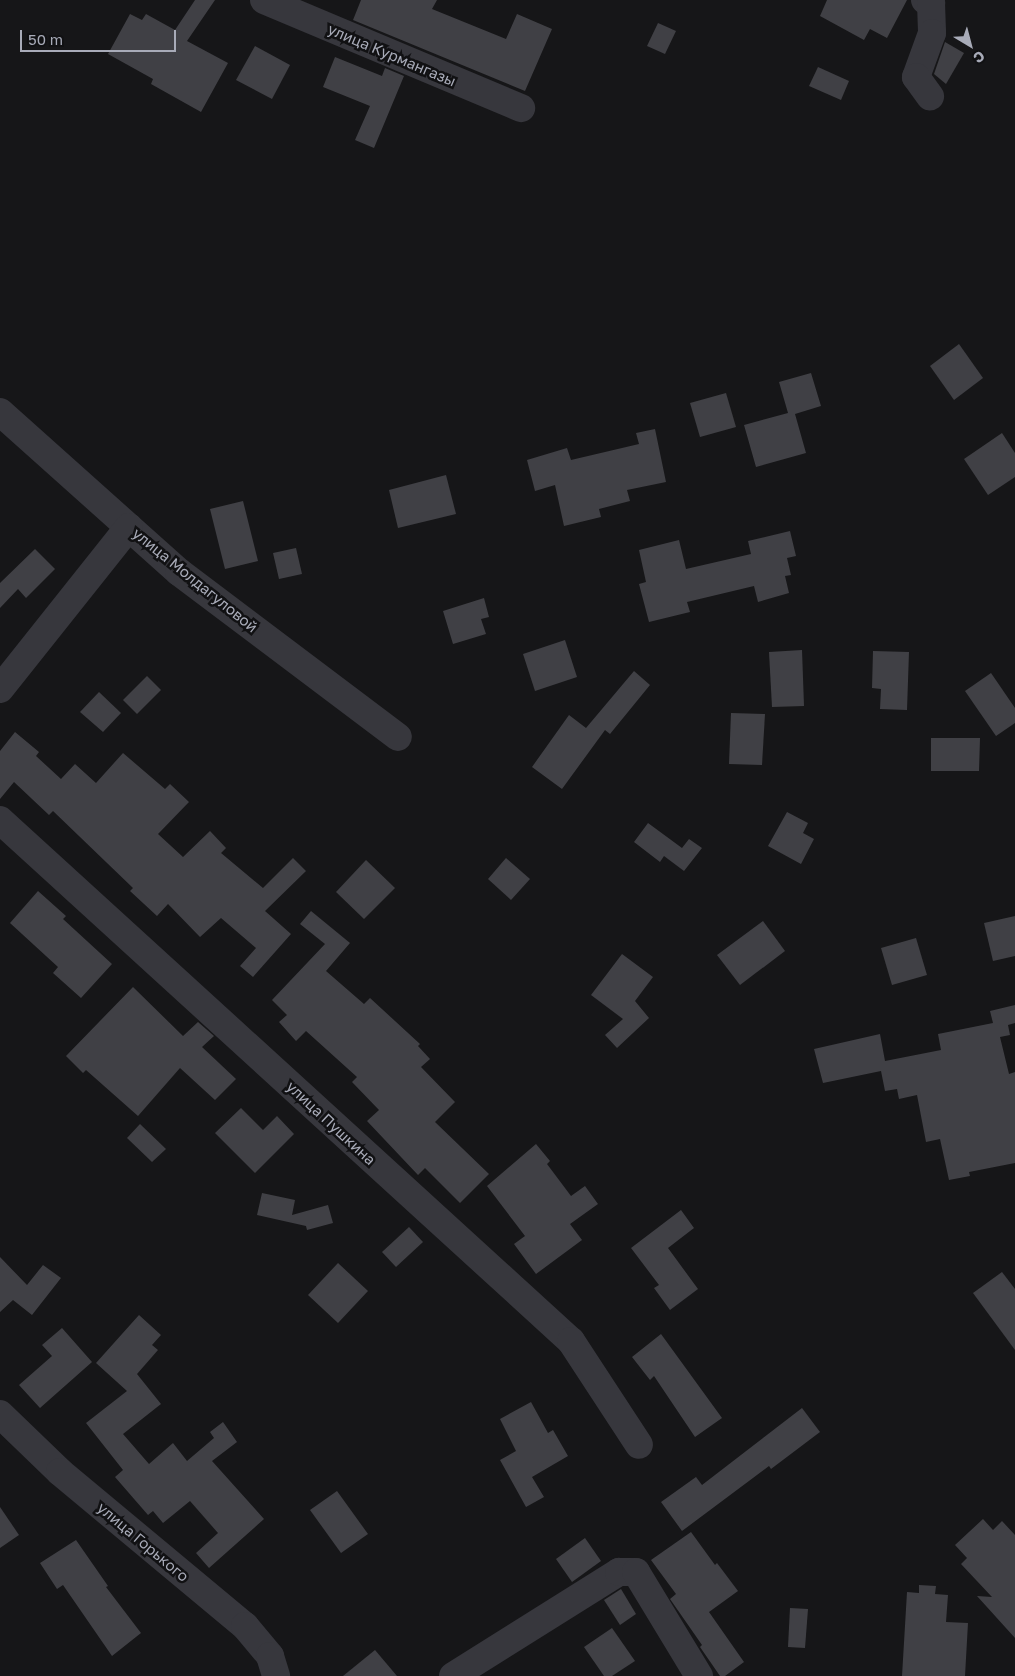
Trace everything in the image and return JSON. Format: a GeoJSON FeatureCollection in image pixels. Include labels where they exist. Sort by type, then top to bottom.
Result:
{"type":"FeatureCollection","features":[{"type":"Feature","properties":{"kind":"street","name":"улица Курмангазы"},"geometry":{"type":"LineString","coordinates":[[264,0],[521,108]]}},
{"type":"Feature","properties":{"kind":"street"},"geometry":{"type":"LineString","coordinates":[[925,0],[931,3],[932,33],[916,77],[930,96]]}},
{"type":"Feature","properties":{"kind":"street","name":"улица Молдагуловой"},"geometry":{"type":"LineString","coordinates":[[0,412],[179,572],[398,737]]}},
{"type":"Feature","properties":{"kind":"street"},"geometry":{"type":"LineString","coordinates":[[0,689],[128,527]]}},
{"type":"Feature","properties":{"kind":"street","name":"улица Пушкина"},"geometry":{"type":"LineString","coordinates":[[0,820],[571,1341],[639,1445]]}},
{"type":"Feature","properties":{"kind":"street","name":"улица Горького"},"geometry":{"type":"LineString","coordinates":[[0,1414],[60,1472],[245,1626],[270,1656],[276,1676]]}},
{"type":"Feature","properties":{"kind":"street"},"geometry":{"type":"LineString","coordinates":[[453,1676],[619,1572],[636,1572],[699,1676]]}},
{"type":"Feature","properties":{"kind":"building"},"geometry":{"type":"Polygon","coordinates":[[[195,0],[215,0],[187,41],[228,63],[201,112],[151,84],[153,79],[108,54],[130,14],[142,20],[146,14],[175,30],[195,0]]]}},
{"type":"Feature","properties":{"kind":"building"},"geometry":{"type":"Polygon","coordinates":[[[361,0],[437,0],[432,9],[506,39],[517,14],[552,29],[525,91],[353,20],[361,0]]]}},
{"type":"Feature","properties":{"kind":"building"},"geometry":{"type":"Polygon","coordinates":[[[827,0],[907,0],[887,38],[870,29],[864,40],[820,16],[827,0]]]}},
{"type":"Feature","properties":{"kind":"building"},"geometry":{"type":"Polygon","coordinates":[[[658,23],[676,31],[665,54],[647,46],[658,23]]]}},
{"type":"Feature","properties":{"kind":"building"},"geometry":{"type":"Polygon","coordinates":[[[945,42],[964,53],[946,84],[934,74],[945,42]]]}},
{"type":"Feature","properties":{"kind":"building"},"geometry":{"type":"Polygon","coordinates":[[[255,46],[290,65],[272,99],[236,80],[255,46]]]}},
{"type":"Feature","properties":{"kind":"building"},"geometry":{"type":"Polygon","coordinates":[[[335,57],[382,76],[385,68],[404,76],[374,148],[355,140],[370,106],[323,87],[335,57]]]}},
{"type":"Feature","properties":{"kind":"building"},"geometry":{"type":"Polygon","coordinates":[[[818,67],[849,81],[841,100],[809,86],[818,67]]]}},
{"type":"Feature","properties":{"kind":"building"},"geometry":{"type":"Polygon","coordinates":[[[959,344],[983,378],[954,400],[930,366],[959,344]]]}},
{"type":"Feature","properties":{"kind":"building"},"geometry":{"type":"Polygon","coordinates":[[[811,373],[821,406],[795,414],[806,453],[756,467],[744,425],[788,413],[779,382],[811,373]]]}},
{"type":"Feature","properties":{"kind":"building"},"geometry":{"type":"Polygon","coordinates":[[[726,393],[736,427],[700,437],[690,403],[726,393]]]}},
{"type":"Feature","properties":{"kind":"building"},"geometry":{"type":"Polygon","coordinates":[[[655,429],[666,482],[627,490],[630,501],[599,509],[601,517],[564,526],[555,485],[535,491],[527,460],[567,448],[571,460],[639,444],[636,433],[655,429]]]}},
{"type":"Feature","properties":{"kind":"building"},"geometry":{"type":"Polygon","coordinates":[[[1002,433],[1015,453],[1015,477],[988,495],[964,459],[1002,433]]]}},
{"type":"Feature","properties":{"kind":"building"},"geometry":{"type":"Polygon","coordinates":[[[446,475],[456,514],[398,528],[389,490],[446,475]]]}},
{"type":"Feature","properties":{"kind":"building"},"geometry":{"type":"Polygon","coordinates":[[[243,501],[258,561],[225,569],[210,509],[243,501]]]}},
{"type":"Feature","properties":{"kind":"building"},"geometry":{"type":"Polygon","coordinates":[[[790,531],[796,556],[787,558],[791,575],[785,576],[789,593],[758,602],[754,586],[687,602],[690,612],[649,622],[639,584],[646,582],[639,550],[679,540],[686,569],[751,554],[748,541],[790,531]]]}},
{"type":"Feature","properties":{"kind":"building"},"geometry":{"type":"Polygon","coordinates":[[[296,548],[302,574],[279,579],[273,553],[296,548]]]}},
{"type":"Feature","properties":{"kind":"building"},"geometry":{"type":"Polygon","coordinates":[[[35,549],[55,569],[26,598],[18,589],[0,608],[0,583],[35,549]]]}},
{"type":"Feature","properties":{"kind":"building"},"geometry":{"type":"Polygon","coordinates":[[[484,598],[489,617],[481,619],[486,634],[453,644],[443,611],[484,598]]]}},
{"type":"Feature","properties":{"kind":"building"},"geometry":{"type":"Polygon","coordinates":[[[565,640],[577,677],[535,691],[523,654],[565,640]]]}},
{"type":"Feature","properties":{"kind":"building"},"geometry":{"type":"Polygon","coordinates":[[[802,650],[804,706],[772,707],[769,652],[802,650]]]}},
{"type":"Feature","properties":{"kind":"building"},"geometry":{"type":"Polygon","coordinates":[[[873,651],[909,652],[907,710],[880,709],[881,689],[872,688],[873,651]]]}},
{"type":"Feature","properties":{"kind":"building"},"geometry":{"type":"Polygon","coordinates":[[[634,671],[650,685],[610,734],[605,730],[562,789],[532,767],[569,715],[586,728],[634,671]]]}},
{"type":"Feature","properties":{"kind":"building"},"geometry":{"type":"Polygon","coordinates":[[[991,673],[1015,708],[1015,723],[996,736],[965,691],[991,673]]]}},
{"type":"Feature","properties":{"kind":"building"},"geometry":{"type":"Polygon","coordinates":[[[147,676],[161,690],[137,714],[123,700],[147,676]]]}},
{"type":"Feature","properties":{"kind":"building"},"geometry":{"type":"Polygon","coordinates":[[[99,692],[121,713],[103,732],[80,712],[99,692]]]}},
{"type":"Feature","properties":{"kind":"building"},"geometry":{"type":"Polygon","coordinates":[[[731,713],[765,714],[762,765],[729,764],[731,713]]]}},
{"type":"Feature","properties":{"kind":"building"},"geometry":{"type":"Polygon","coordinates":[[[15,732],[39,752],[36,756],[61,779],[75,764],[96,783],[123,753],[165,789],[170,784],[189,802],[158,834],[183,857],[210,831],[226,848],[221,853],[263,888],[293,858],[306,871],[265,911],[291,934],[253,977],[240,966],[256,948],[221,918],[200,937],[168,904],[157,916],[130,891],[133,888],[53,811],[49,815],[14,782],[0,799],[0,751],[15,732]]]}},
{"type":"Feature","properties":{"kind":"building"},"geometry":{"type":"Polygon","coordinates":[[[931,738],[980,738],[979,771],[931,771],[931,738]]]}},
{"type":"Feature","properties":{"kind":"building"},"geometry":{"type":"Polygon","coordinates":[[[787,812],[808,823],[803,833],[814,839],[801,864],[768,846],[787,812]]]}},
{"type":"Feature","properties":{"kind":"building"},"geometry":{"type":"Polygon","coordinates":[[[648,823],[682,848],[689,839],[702,848],[684,871],[664,856],[660,862],[634,842],[648,823]]]}},
{"type":"Feature","properties":{"kind":"building"},"geometry":{"type":"Polygon","coordinates":[[[506,858],[530,879],[511,900],[488,879],[506,858]]]}},
{"type":"Feature","properties":{"kind":"building"},"geometry":{"type":"Polygon","coordinates":[[[366,860],[395,888],[364,919],[336,892],[366,860]]]}},
{"type":"Feature","properties":{"kind":"building"},"geometry":{"type":"Polygon","coordinates":[[[38,891],[66,916],[63,919],[112,964],[81,998],[53,973],[58,967],[10,923],[38,891]]]}},
{"type":"Feature","properties":{"kind":"building"},"geometry":{"type":"Polygon","coordinates":[[[311,911],[350,943],[326,971],[364,1004],[370,998],[420,1044],[418,1046],[430,1059],[421,1067],[455,1102],[435,1122],[489,1174],[460,1203],[425,1168],[418,1175],[367,1121],[379,1110],[352,1082],[357,1077],[306,1031],[296,1041],[279,1022],[287,1015],[272,1000],[325,944],[300,924],[311,911]]]}},
{"type":"Feature","properties":{"kind":"building"},"geometry":{"type":"Polygon","coordinates":[[[1015,916],[1015,956],[993,961],[984,923],[1015,916]]]}},
{"type":"Feature","properties":{"kind":"building"},"geometry":{"type":"Polygon","coordinates":[[[763,921],[785,951],[740,985],[717,955],[763,921]]]}},
{"type":"Feature","properties":{"kind":"building"},"geometry":{"type":"Polygon","coordinates":[[[916,938],[927,975],[892,985],[881,948],[916,938]]]}},
{"type":"Feature","properties":{"kind":"building"},"geometry":{"type":"Polygon","coordinates":[[[622,954],[653,977],[635,1001],[649,1018],[617,1048],[605,1035],[623,1019],[591,995],[622,954]]]}},
{"type":"Feature","properties":{"kind":"building"},"geometry":{"type":"Polygon","coordinates":[[[133,987],[183,1036],[198,1022],[214,1036],[202,1047],[236,1079],[215,1100],[180,1068],[138,1116],[86,1070],[83,1073],[66,1056],[133,987]]]}},
{"type":"Feature","properties":{"kind":"building"},"geometry":{"type":"Polygon","coordinates":[[[1015,1005],[1015,1023],[1008,1025],[1010,1035],[1000,1037],[1009,1074],[1015,1072],[1015,1163],[969,1172],[970,1176],[949,1180],[940,1139],[926,1142],[917,1095],[899,1099],[897,1089],[885,1091],[881,1071],[823,1083],[814,1049],[880,1034],[885,1061],[941,1050],[938,1034],[993,1023],[990,1011],[1015,1005]]]}},
{"type":"Feature","properties":{"kind":"building"},"geometry":{"type":"Polygon","coordinates":[[[241,1108],[263,1130],[277,1116],[294,1134],[255,1173],[215,1133],[241,1108]]]}},
{"type":"Feature","properties":{"kind":"building"},"geometry":{"type":"Polygon","coordinates":[[[140,1124],[166,1149],[152,1162],[127,1138],[140,1124]]]}},
{"type":"Feature","properties":{"kind":"building"},"geometry":{"type":"Polygon","coordinates":[[[536,1144],[550,1161],[547,1164],[571,1196],[585,1186],[598,1204],[570,1224],[582,1240],[536,1274],[514,1244],[525,1236],[487,1186],[536,1144]]]}},
{"type":"Feature","properties":{"kind":"building"},"geometry":{"type":"Polygon","coordinates":[[[262,1193],[295,1200],[292,1215],[328,1205],[333,1223],[307,1230],[306,1226],[257,1215],[262,1193]]]}},
{"type":"Feature","properties":{"kind":"building"},"geometry":{"type":"Polygon","coordinates":[[[681,1210],[694,1228],[668,1248],[698,1289],[670,1310],[654,1288],[659,1285],[631,1248],[681,1210]]]}},
{"type":"Feature","properties":{"kind":"building"},"geometry":{"type":"Polygon","coordinates":[[[409,1227],[423,1242],[396,1267],[382,1252],[409,1227]]]}},
{"type":"Feature","properties":{"kind":"building"},"geometry":{"type":"Polygon","coordinates":[[[0,1257],[27,1285],[43,1265],[61,1278],[32,1315],[13,1300],[0,1312],[0,1257]]]}},
{"type":"Feature","properties":{"kind":"building"},"geometry":{"type":"Polygon","coordinates":[[[338,1263],[368,1291],[338,1323],[308,1295],[338,1263]]]}},
{"type":"Feature","properties":{"kind":"building"},"geometry":{"type":"Polygon","coordinates":[[[1002,1272],[1015,1289],[1015,1350],[973,1293],[1002,1272]]]}},
{"type":"Feature","properties":{"kind":"building"},"geometry":{"type":"Polygon","coordinates":[[[139,1315],[161,1335],[152,1345],[158,1350],[137,1374],[161,1404],[123,1434],[149,1464],[173,1443],[187,1461],[214,1438],[210,1432],[223,1422],[237,1442],[212,1461],[264,1519],[209,1568],[196,1553],[218,1533],[190,1501],[163,1523],[153,1511],[148,1515],[115,1477],[123,1470],[86,1423],[127,1391],[96,1363],[139,1315]]]}},
{"type":"Feature","properties":{"kind":"building"},"geometry":{"type":"Polygon","coordinates":[[[62,1328],[92,1362],[40,1408],[19,1385],[52,1356],[42,1345],[62,1328]]]}},
{"type":"Feature","properties":{"kind":"building"},"geometry":{"type":"Polygon","coordinates":[[[661,1334],[722,1418],[695,1437],[654,1376],[650,1380],[632,1357],[661,1334]]]}},
{"type":"Feature","properties":{"kind":"building"},"geometry":{"type":"Polygon","coordinates":[[[531,1402],[548,1433],[553,1430],[568,1456],[532,1477],[544,1497],[526,1507],[500,1460],[516,1451],[500,1419],[531,1402]]]}},
{"type":"Feature","properties":{"kind":"building"},"geometry":{"type":"Polygon","coordinates":[[[802,1408],[820,1432],[771,1469],[769,1466],[682,1531],[661,1502],[696,1477],[702,1485],[802,1408]]]}},
{"type":"Feature","properties":{"kind":"building"},"geometry":{"type":"Polygon","coordinates":[[[337,1491],[368,1534],[341,1553],[310,1510],[337,1491]]]}},
{"type":"Feature","properties":{"kind":"building"},"geometry":{"type":"Polygon","coordinates":[[[0,1507],[19,1535],[0,1548],[0,1507]]]}},
{"type":"Feature","properties":{"kind":"building"},"geometry":{"type":"Polygon","coordinates":[[[983,1519],[993,1530],[1002,1521],[1015,1535],[1015,1638],[977,1596],[992,1597],[961,1564],[967,1558],[955,1545],[983,1519]]]}},
{"type":"Feature","properties":{"kind":"building"},"geometry":{"type":"Polygon","coordinates":[[[691,1532],[715,1565],[717,1563],[738,1591],[709,1612],[744,1662],[725,1676],[720,1676],[700,1647],[702,1645],[670,1599],[676,1594],[651,1560],[691,1532]]]}},
{"type":"Feature","properties":{"kind":"building"},"geometry":{"type":"Polygon","coordinates":[[[585,1538],[601,1561],[572,1582],[556,1559],[585,1538]]]}},
{"type":"Feature","properties":{"kind":"building"},"geometry":{"type":"Polygon","coordinates":[[[76,1540],[108,1586],[106,1587],[141,1633],[112,1656],[63,1585],[57,1589],[40,1563],[76,1540]]]}},
{"type":"Feature","properties":{"kind":"building"},"geometry":{"type":"Polygon","coordinates":[[[919,1585],[936,1586],[935,1594],[948,1595],[946,1622],[968,1623],[965,1676],[902,1676],[907,1592],[919,1593],[919,1585]]]}},
{"type":"Feature","properties":{"kind":"building"},"geometry":{"type":"Polygon","coordinates":[[[621,1589],[636,1614],[620,1625],[604,1600],[621,1589]]]}},
{"type":"Feature","properties":{"kind":"building"},"geometry":{"type":"Polygon","coordinates":[[[790,1608],[808,1609],[805,1648],[788,1647],[790,1608]]]}},
{"type":"Feature","properties":{"kind":"building"},"geometry":{"type":"Polygon","coordinates":[[[612,1628],[635,1661],[612,1676],[604,1676],[584,1647],[612,1628]]]}},
{"type":"Feature","properties":{"kind":"building"},"geometry":{"type":"Polygon","coordinates":[[[375,1650],[397,1676],[343,1676],[375,1650]]]}}]}
